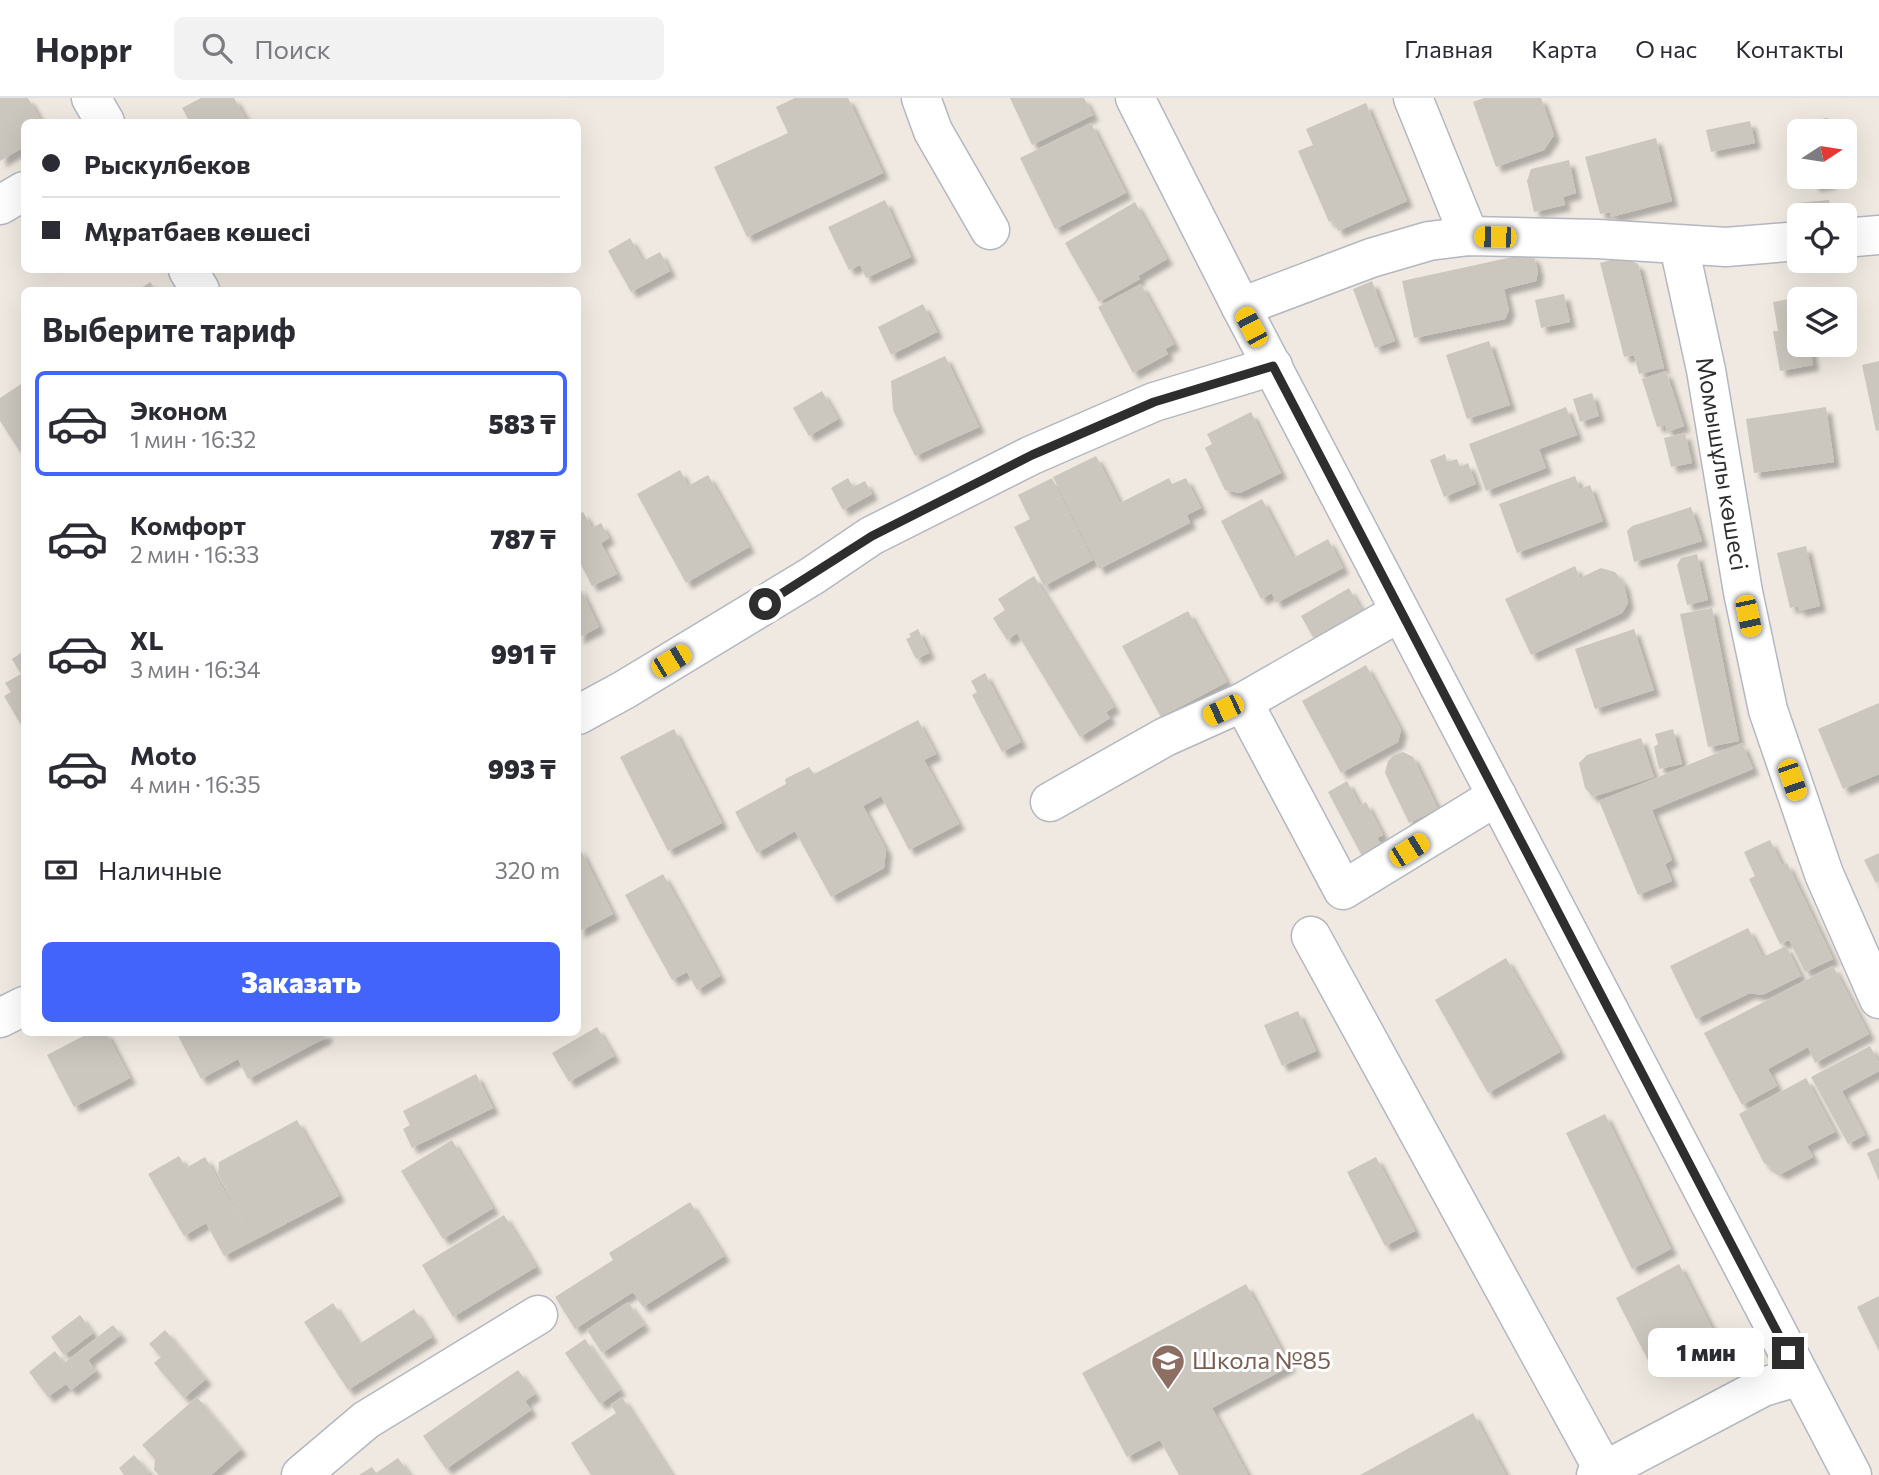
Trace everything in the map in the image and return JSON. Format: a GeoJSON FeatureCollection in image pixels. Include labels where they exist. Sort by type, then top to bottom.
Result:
{"type":"FeatureCollection","features":[{"type":"Feature","properties":{"kind":"street"},"geometry":{"type":"LineString","coordinates":[[91,98],[103,119]]}},
{"type":"Feature","properties":{"kind":"street"},"geometry":{"type":"LineString","coordinates":[[921,98],[933,131],[990,230]]}},
{"type":"Feature","properties":{"kind":"street"},"geometry":{"type":"LineString","coordinates":[[1135,98],[1241,307],[1852,1475]]}},
{"type":"Feature","properties":{"kind":"street"},"geometry":{"type":"LineString","coordinates":[[1418,99],[1469,236]]}},
{"type":"Feature","properties":{"kind":"street"},"geometry":{"type":"LineString","coordinates":[[0,205],[21,193]]}},
{"type":"Feature","properties":{"kind":"street"},"geometry":{"type":"LineString","coordinates":[[1857,237],[1879,235]]}},
{"type":"Feature","properties":{"kind":"street"},"geometry":{"type":"LineString","coordinates":[[1241,307],[1371,258],[1429,241],[1469,236],[1598,239],[1726,247],[1787,242]]}},
{"type":"Feature","properties":{"kind":"street","name":"Момышұлы көшесі"},"geometry":{"type":"LineString","coordinates":[[1679,246],[1706,370],[1743,592],[1768,710],[1824,874],[1879,999]]}},
{"type":"Feature","properties":{"kind":"street"},"geometry":{"type":"LineString","coordinates":[[581,713],[800,583],[872,536],[1007,467],[1154,402],[1273,366]]}},
{"type":"Feature","properties":{"kind":"street"},"geometry":{"type":"LineString","coordinates":[[1050,802],[1165,737],[1243,702],[1400,612]]}},
{"type":"Feature","properties":{"kind":"street"},"geometry":{"type":"LineString","coordinates":[[1243,702],[1343,890],[1497,796]]}},
{"type":"Feature","properties":{"kind":"street"},"geometry":{"type":"LineString","coordinates":[[1311,936],[1600,1473],[1763,1387],[1800,1376]]}},
{"type":"Feature","properties":{"kind":"street"},"geometry":{"type":"LineString","coordinates":[[0,1018],[21,1008]]}},
{"type":"Feature","properties":{"kind":"street"},"geometry":{"type":"LineString","coordinates":[[301,1475],[366,1420],[538,1315]]}},
{"type":"Feature","properties":{"kind":"building"},"geometry":{"type":"Polygon","coordinates":[[[0,98],[28,98],[40,119],[21,119],[21,149],[0,161],[0,98]]]}},
{"type":"Feature","properties":{"kind":"building"},"geometry":{"type":"Polygon","coordinates":[[[201,98],[234,98],[246,119],[188,119],[182,108],[201,98]]]}},
{"type":"Feature","properties":{"kind":"building"},"geometry":{"type":"Polygon","coordinates":[[[795,98],[848,98],[883,173],[747,237],[714,167],[788,133],[776,107],[795,98]]]}},
{"type":"Feature","properties":{"kind":"building"},"geometry":{"type":"Polygon","coordinates":[[[1010,98],[1084,98],[1093,115],[1032,145],[1010,98]]]}},
{"type":"Feature","properties":{"kind":"building"},"geometry":{"type":"Polygon","coordinates":[[[1484,98],[1541,98],[1554,135],[1544,150],[1496,167],[1473,102],[1484,98]]]}},
{"type":"Feature","properties":{"kind":"building"},"geometry":{"type":"Polygon","coordinates":[[[1366,103],[1407,201],[1338,231],[1333,220],[1329,222],[1298,151],[1313,145],[1306,129],[1366,103]]]}},
{"type":"Feature","properties":{"kind":"building"},"geometry":{"type":"Polygon","coordinates":[[[1750,121],[1755,143],[1711,152],[1706,130],[1750,121]]]}},
{"type":"Feature","properties":{"kind":"building"},"geometry":{"type":"Polygon","coordinates":[[[1091,123],[1126,193],[1055,229],[1020,158],[1091,123]]]}},
{"type":"Feature","properties":{"kind":"building"},"geometry":{"type":"Polygon","coordinates":[[[1656,138],[1672,201],[1611,217],[1610,212],[1600,214],[1585,157],[1656,138]]]}},
{"type":"Feature","properties":{"kind":"building"},"geometry":{"type":"Polygon","coordinates":[[[1569,160],[1576,193],[1563,197],[1565,205],[1534,212],[1527,181],[1531,169],[1569,160]]]}},
{"type":"Feature","properties":{"kind":"building"},"geometry":{"type":"Polygon","coordinates":[[[885,200],[911,257],[866,278],[860,265],[849,270],[828,227],[885,200]]]}},
{"type":"Feature","properties":{"kind":"building"},"geometry":{"type":"Polygon","coordinates":[[[1829,200],[1829,203],[1797,203],[1829,200]]]}},
{"type":"Feature","properties":{"kind":"building"},"geometry":{"type":"Polygon","coordinates":[[[1135,202],[1167,259],[1138,276],[1140,279],[1099,302],[1065,243],[1135,202]]]}},
{"type":"Feature","properties":{"kind":"building"},"geometry":{"type":"Polygon","coordinates":[[[630,238],[643,261],[660,252],[670,271],[631,292],[608,251],[630,238]]]}},
{"type":"Feature","properties":{"kind":"building"},"geometry":{"type":"Polygon","coordinates":[[[1526,254],[1534,257],[1538,271],[1536,281],[1504,289],[1509,310],[1505,319],[1414,338],[1402,281],[1526,254]]]}},
{"type":"Feature","properties":{"kind":"building"},"geometry":{"type":"Polygon","coordinates":[[[1622,257],[1638,264],[1664,368],[1639,374],[1634,355],[1624,357],[1600,263],[1622,257]]]}},
{"type":"Feature","properties":{"kind":"building"},"geometry":{"type":"Polygon","coordinates":[[[1372,281],[1395,341],[1375,348],[1353,289],[1372,281]]]}},
{"type":"Feature","properties":{"kind":"building"},"geometry":{"type":"Polygon","coordinates":[[[1141,284],[1174,344],[1165,349],[1168,354],[1133,373],[1098,307],[1141,284]]]}},
{"type":"Feature","properties":{"kind":"building"},"geometry":{"type":"Polygon","coordinates":[[[1564,294],[1570,322],[1541,328],[1535,300],[1564,294]]]}},
{"type":"Feature","properties":{"kind":"building"},"geometry":{"type":"Polygon","coordinates":[[[1787,299],[1787,357],[1812,357],[1813,365],[1780,371],[1773,331],[1778,331],[1773,302],[1787,299]]]}},
{"type":"Feature","properties":{"kind":"building"},"geometry":{"type":"Polygon","coordinates":[[[923,304],[937,332],[891,355],[878,327],[923,304]]]}},
{"type":"Feature","properties":{"kind":"building"},"geometry":{"type":"Polygon","coordinates":[[[1489,341],[1510,405],[1467,419],[1446,355],[1489,341]]]}},
{"type":"Feature","properties":{"kind":"building"},"geometry":{"type":"Polygon","coordinates":[[[945,356],[979,427],[915,456],[893,410],[891,381],[945,356]]]}},
{"type":"Feature","properties":{"kind":"building"},"geometry":{"type":"Polygon","coordinates":[[[1879,361],[1879,430],[1876,431],[1862,365],[1879,361]]]}},
{"type":"Feature","properties":{"kind":"building"},"geometry":{"type":"Polygon","coordinates":[[[1666,371],[1684,426],[1667,432],[1665,425],[1657,427],[1642,379],[1666,371]]]}},
{"type":"Feature","properties":{"kind":"building"},"geometry":{"type":"Polygon","coordinates":[[[21,384],[21,453],[0,421],[0,398],[21,384]]]}},
{"type":"Feature","properties":{"kind":"building"},"geometry":{"type":"Polygon","coordinates":[[[822,391],[838,419],[809,436],[793,408],[822,391]]]}},
{"type":"Feature","properties":{"kind":"building"},"geometry":{"type":"Polygon","coordinates":[[[1592,393],[1599,416],[1580,422],[1573,399],[1592,393]]]}},
{"type":"Feature","properties":{"kind":"building"},"geometry":{"type":"Polygon","coordinates":[[[1566,407],[1577,435],[1539,449],[1546,468],[1486,491],[1469,444],[1566,407]]]}},
{"type":"Feature","properties":{"kind":"building"},"geometry":{"type":"Polygon","coordinates":[[[1826,407],[1834,462],[1754,473],[1746,419],[1826,407]]]}},
{"type":"Feature","properties":{"kind":"building"},"geometry":{"type":"Polygon","coordinates":[[[1251,412],[1281,473],[1240,493],[1225,490],[1205,448],[1212,444],[1207,434],[1251,412]]]}},
{"type":"Feature","properties":{"kind":"building"},"geometry":{"type":"Polygon","coordinates":[[[1685,433],[1692,463],[1671,467],[1664,438],[1685,433]]]}},
{"type":"Feature","properties":{"kind":"building"},"geometry":{"type":"Polygon","coordinates":[[[1445,454],[1447,462],[1457,459],[1460,467],[1468,463],[1476,484],[1444,497],[1430,460],[1445,454]]]}},
{"type":"Feature","properties":{"kind":"building"},"geometry":{"type":"Polygon","coordinates":[[[1096,456],[1120,503],[1169,478],[1172,484],[1186,478],[1201,508],[1187,515],[1190,523],[1099,569],[1053,477],[1096,456]]]}},
{"type":"Feature","properties":{"kind":"building"},"geometry":{"type":"Polygon","coordinates":[[[680,470],[688,486],[708,475],[749,547],[686,583],[637,494],[680,470]]]}},
{"type":"Feature","properties":{"kind":"building"},"geometry":{"type":"Polygon","coordinates":[[[1575,476],[1580,489],[1590,485],[1603,521],[1517,553],[1499,504],[1575,476]]]}},
{"type":"Feature","properties":{"kind":"building"},"geometry":{"type":"Polygon","coordinates":[[[848,478],[853,487],[865,481],[872,494],[843,510],[831,488],[848,478]]]}},
{"type":"Feature","properties":{"kind":"building"},"geometry":{"type":"Polygon","coordinates":[[[1052,478],[1093,560],[1044,586],[1014,527],[1030,519],[1018,495],[1052,478]]]}},
{"type":"Feature","properties":{"kind":"building"},"geometry":{"type":"Polygon","coordinates":[[[1262,499],[1293,558],[1328,539],[1343,568],[1276,603],[1272,593],[1261,599],[1221,521],[1262,499]]]}},
{"type":"Feature","properties":{"kind":"building"},"geometry":{"type":"Polygon","coordinates":[[[1691,507],[1702,541],[1634,562],[1627,531],[1632,526],[1691,507]]]}},
{"type":"Feature","properties":{"kind":"building"},"geometry":{"type":"Polygon","coordinates":[[[583,512],[592,528],[601,523],[609,538],[601,543],[617,574],[592,586],[581,565],[583,512]]]}},
{"type":"Feature","properties":{"kind":"building"},"geometry":{"type":"Polygon","coordinates":[[[1806,546],[1820,606],[1799,611],[1798,606],[1790,608],[1777,553],[1806,546]]]}},
{"type":"Feature","properties":{"kind":"building"},"geometry":{"type":"Polygon","coordinates":[[[1697,554],[1708,600],[1687,605],[1677,565],[1681,558],[1697,554]]]}},
{"type":"Feature","properties":{"kind":"building"},"geometry":{"type":"Polygon","coordinates":[[[1575,566],[1580,578],[1601,568],[1615,572],[1624,584],[1628,603],[1622,613],[1531,655],[1505,599],[1575,566]]]}},
{"type":"Feature","properties":{"kind":"building"},"geometry":{"type":"Polygon","coordinates":[[[1034,576],[1114,707],[1106,712],[1110,718],[1080,737],[1017,633],[1007,640],[993,618],[1005,610],[998,599],[1034,576]]]}},
{"type":"Feature","properties":{"kind":"building"},"geometry":{"type":"Polygon","coordinates":[[[1349,588],[1366,618],[1318,646],[1301,616],[1349,588]]]}},
{"type":"Feature","properties":{"kind":"building"},"geometry":{"type":"Polygon","coordinates":[[[581,590],[599,627],[581,636],[581,590]]]}},
{"type":"Feature","properties":{"kind":"building"},"geometry":{"type":"Polygon","coordinates":[[[1712,608],[1739,741],[1708,747],[1680,614],[1712,608]]]}},
{"type":"Feature","properties":{"kind":"building"},"geometry":{"type":"Polygon","coordinates":[[[1188,611],[1227,682],[1161,717],[1122,646],[1188,611]]]}},
{"type":"Feature","properties":{"kind":"building"},"geometry":{"type":"Polygon","coordinates":[[[918,629],[929,653],[916,659],[906,639],[918,629]]]}},
{"type":"Feature","properties":{"kind":"building"},"geometry":{"type":"Polygon","coordinates":[[[1634,629],[1654,690],[1595,709],[1575,649],[1634,629]]]}},
{"type":"Feature","properties":{"kind":"building"},"geometry":{"type":"Polygon","coordinates":[[[21,653],[21,674],[12,659],[21,653]]]}},
{"type":"Feature","properties":{"kind":"building"},"geometry":{"type":"Polygon","coordinates":[[[1366,665],[1401,730],[1398,742],[1341,773],[1302,701],[1366,665]]]}},
{"type":"Feature","properties":{"kind":"building"},"geometry":{"type":"Polygon","coordinates":[[[985,673],[1021,742],[1002,752],[972,695],[977,692],[971,681],[985,673]]]}},
{"type":"Feature","properties":{"kind":"building"},"geometry":{"type":"Polygon","coordinates":[[[21,674],[21,725],[4,696],[11,692],[5,683],[21,674]]]}},
{"type":"Feature","properties":{"kind":"building"},"geometry":{"type":"Polygon","coordinates":[[[1879,703],[1879,774],[1843,789],[1818,729],[1879,703]]]}},
{"type":"Feature","properties":{"kind":"building"},"geometry":{"type":"Polygon","coordinates":[[[918,720],[936,754],[924,760],[959,824],[909,850],[881,796],[863,806],[886,850],[884,868],[831,897],[795,831],[757,853],[735,812],[786,784],[785,779],[809,767],[814,774],[918,720]]]}},
{"type":"Feature","properties":{"kind":"building"},"geometry":{"type":"Polygon","coordinates":[[[674,729],[722,823],[668,851],[620,757],[674,729]]]}},
{"type":"Feature","properties":{"kind":"building"},"geometry":{"type":"Polygon","coordinates":[[[1673,729],[1682,764],[1659,769],[1654,747],[1658,744],[1655,734],[1673,729]]]}},
{"type":"Feature","properties":{"kind":"building"},"geometry":{"type":"Polygon","coordinates":[[[1641,738],[1654,777],[1593,797],[1585,788],[1579,763],[1587,755],[1641,738]]]}},
{"type":"Feature","properties":{"kind":"building"},"geometry":{"type":"Polygon","coordinates":[[[1742,743],[1753,769],[1652,810],[1672,860],[1665,864],[1672,881],[1638,895],[1599,801],[1742,743]]]}},
{"type":"Feature","properties":{"kind":"building"},"geometry":{"type":"Polygon","coordinates":[[[1403,752],[1413,757],[1438,809],[1409,823],[1385,773],[1388,761],[1403,752]]]}},
{"type":"Feature","properties":{"kind":"building"},"geometry":{"type":"Polygon","coordinates":[[[1347,781],[1360,806],[1366,802],[1383,835],[1377,838],[1382,846],[1362,856],[1328,792],[1347,781]]]}},
{"type":"Feature","properties":{"kind":"building"},"geometry":{"type":"Polygon","coordinates":[[[1770,840],[1782,865],[1787,863],[1833,959],[1805,972],[1789,940],[1780,944],[1749,879],[1755,876],[1744,852],[1770,840]]]}},
{"type":"Feature","properties":{"kind":"building"},"geometry":{"type":"Polygon","coordinates":[[[581,851],[613,914],[581,930],[581,851]]]}},
{"type":"Feature","properties":{"kind":"building"},"geometry":{"type":"Polygon","coordinates":[[[1879,853],[1879,881],[1876,883],[1864,860],[1879,853]]]}},
{"type":"Feature","properties":{"kind":"building"},"geometry":{"type":"Polygon","coordinates":[[[663,874],[720,976],[697,990],[687,972],[672,980],[625,895],[663,874]]]}},
{"type":"Feature","properties":{"kind":"building"},"geometry":{"type":"Polygon","coordinates":[[[1748,928],[1763,957],[1786,946],[1801,976],[1762,995],[1750,993],[1696,1019],[1670,966],[1748,928]]]}},
{"type":"Feature","properties":{"kind":"building"},"geometry":{"type":"Polygon","coordinates":[[[1506,958],[1560,1052],[1488,1093],[1435,1000],[1506,958]]]}},
{"type":"Feature","properties":{"kind":"building"},"geometry":{"type":"Polygon","coordinates":[[[1833,966],[1869,1034],[1815,1063],[1808,1047],[1768,1069],[1777,1086],[1742,1105],[1704,1033],[1833,966]]]}},
{"type":"Feature","properties":{"kind":"building"},"geometry":{"type":"Polygon","coordinates":[[[1298,1011],[1316,1051],[1282,1066],[1264,1025],[1298,1011]]]}},
{"type":"Feature","properties":{"kind":"building"},"geometry":{"type":"Polygon","coordinates":[[[597,1027],[614,1056],[569,1082],[552,1053],[597,1027]]]}},
{"type":"Feature","properties":{"kind":"building"},"geometry":{"type":"Polygon","coordinates":[[[83,1036],[108,1036],[130,1078],[74,1107],[47,1055],[83,1036]]]}},
{"type":"Feature","properties":{"kind":"building"},"geometry":{"type":"Polygon","coordinates":[[[178,1036],[326,1036],[248,1079],[238,1059],[201,1079],[178,1036]]]}},
{"type":"Feature","properties":{"kind":"building"},"geometry":{"type":"Polygon","coordinates":[[[1870,1046],[1879,1063],[1879,1071],[1842,1091],[1865,1135],[1848,1144],[1811,1077],[1870,1046]]]}},
{"type":"Feature","properties":{"kind":"building"},"geometry":{"type":"Polygon","coordinates":[[[476,1074],[493,1108],[412,1148],[403,1129],[410,1125],[403,1111],[476,1074]]]}},
{"type":"Feature","properties":{"kind":"building"},"geometry":{"type":"Polygon","coordinates":[[[1806,1078],[1835,1132],[1807,1146],[1813,1157],[1781,1174],[1764,1163],[1739,1114],[1806,1078]]]}},
{"type":"Feature","properties":{"kind":"building"},"geometry":{"type":"Polygon","coordinates":[[[1605,1114],[1671,1249],[1632,1269],[1566,1133],[1605,1114]]]}},
{"type":"Feature","properties":{"kind":"building"},"geometry":{"type":"Polygon","coordinates":[[[297,1120],[339,1196],[224,1256],[206,1223],[184,1236],[148,1174],[179,1156],[186,1168],[205,1157],[247,1230],[218,1174],[219,1162],[297,1120]]]}},
{"type":"Feature","properties":{"kind":"building"},"geometry":{"type":"Polygon","coordinates":[[[452,1140],[493,1208],[443,1239],[401,1171],[452,1140]]]}},
{"type":"Feature","properties":{"kind":"building"},"geometry":{"type":"Polygon","coordinates":[[[1879,1148],[1879,1181],[1867,1153],[1879,1148]]]}},
{"type":"Feature","properties":{"kind":"building"},"geometry":{"type":"Polygon","coordinates":[[[1376,1157],[1415,1231],[1385,1246],[1347,1172],[1376,1157]]]}},
{"type":"Feature","properties":{"kind":"building"},"geometry":{"type":"Polygon","coordinates":[[[690,1202],[724,1256],[643,1307],[633,1292],[575,1329],[555,1297],[613,1260],[609,1253],[690,1202]]]}},
{"type":"Feature","properties":{"kind":"building"},"geometry":{"type":"Polygon","coordinates":[[[504,1215],[536,1267],[453,1317],[422,1265],[504,1215]]]}},
{"type":"Feature","properties":{"kind":"building"},"geometry":{"type":"Polygon","coordinates":[[[1679,1264],[1716,1336],[1653,1370],[1616,1298],[1679,1264]]]}},
{"type":"Feature","properties":{"kind":"building","name":"Школа №85"},"geometry":{"type":"Polygon","coordinates":[[[1246,1284],[1290,1366],[1212,1408],[1248,1475],[1179,1475],[1160,1440],[1127,1457],[1082,1373],[1246,1284]]]}},
{"type":"Feature","properties":{"kind":"building"},"geometry":{"type":"Polygon","coordinates":[[[1879,1296],[1879,1351],[1857,1307],[1879,1296]]]}},
{"type":"Feature","properties":{"kind":"building"},"geometry":{"type":"Polygon","coordinates":[[[628,1302],[644,1325],[602,1353],[587,1330],[628,1302]]]}},
{"type":"Feature","properties":{"kind":"building"},"geometry":{"type":"Polygon","coordinates":[[[333,1303],[359,1344],[414,1309],[432,1337],[348,1390],[304,1322],[333,1303]]]}},
{"type":"Feature","properties":{"kind":"building"},"geometry":{"type":"Polygon","coordinates":[[[80,1315],[93,1333],[64,1355],[51,1337],[80,1315]]]}},
{"type":"Feature","properties":{"kind":"building"},"geometry":{"type":"Polygon","coordinates":[[[113,1325],[121,1335],[88,1360],[96,1371],[71,1390],[66,1384],[48,1397],[29,1372],[55,1351],[64,1363],[113,1325]]]}},
{"type":"Feature","properties":{"kind":"building"},"geometry":{"type":"Polygon","coordinates":[[[165,1330],[206,1379],[184,1398],[154,1363],[161,1357],[149,1344],[165,1330]]]}},
{"type":"Feature","properties":{"kind":"building"},"geometry":{"type":"Polygon","coordinates":[[[585,1339],[620,1390],[600,1404],[565,1353],[585,1339]]]}},
{"type":"Feature","properties":{"kind":"building"},"geometry":{"type":"Polygon","coordinates":[[[518,1370],[535,1394],[525,1401],[531,1410],[446,1469],[423,1436],[518,1370]]]}},
{"type":"Feature","properties":{"kind":"building"},"geometry":{"type":"Polygon","coordinates":[[[197,1397],[241,1449],[211,1475],[159,1475],[154,1470],[155,1459],[142,1445],[197,1397]]]}},
{"type":"Feature","properties":{"kind":"building"},"geometry":{"type":"Polygon","coordinates":[[[622,1397],[672,1475],[591,1475],[571,1443],[616,1413],[611,1405],[622,1397]]]}},
{"type":"Feature","properties":{"kind":"building"},"geometry":{"type":"Polygon","coordinates":[[[1473,1413],[1506,1475],[1360,1475],[1473,1413]]]}},
{"type":"Feature","properties":{"kind":"building"},"geometry":{"type":"Polygon","coordinates":[[[134,1455],[150,1473],[124,1475],[119,1468],[134,1455]]]}},
{"type":"Feature","properties":{"kind":"building"},"geometry":{"type":"Polygon","coordinates":[[[398,1458],[410,1475],[359,1475],[372,1467],[376,1473],[398,1458]]]}},
{"type":"Feature","properties":{"kind":"place","name":"Школа №85"},"geometry":{"type":"Point","coordinates":[1168,1391]}},
{"type":"Feature","properties":{"kind":"route"},"geometry":{"type":"LineString","coordinates":[[765,604],[872,536],[1032,455],[1154,402],[1273,366],[1788,1353]]}}]}
